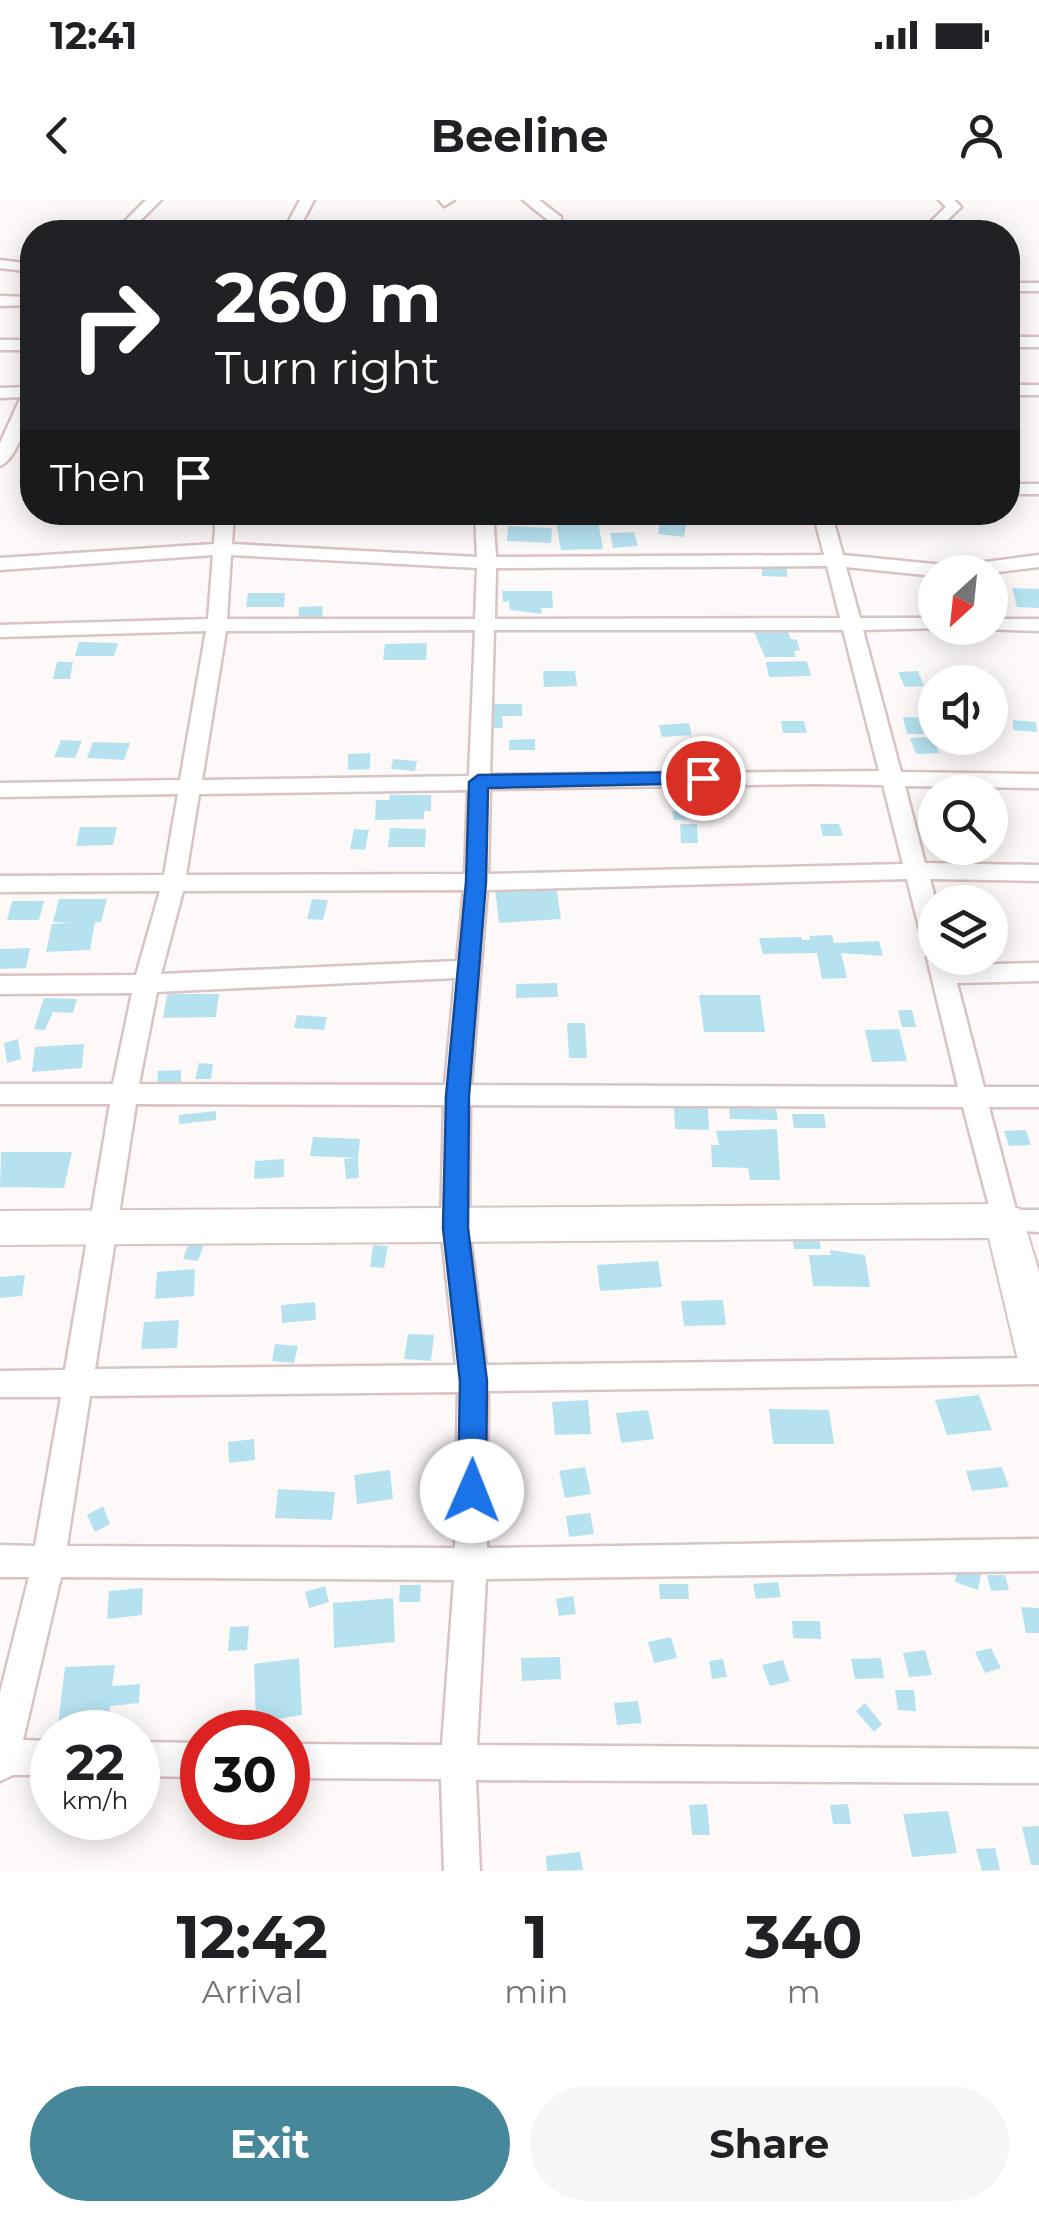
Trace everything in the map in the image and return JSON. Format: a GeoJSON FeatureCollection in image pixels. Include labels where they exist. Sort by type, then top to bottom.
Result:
{"type":"FeatureCollection","features":[{"type":"Feature","properties":{"kind":"street"},"geometry":{"type":"LineString","coordinates":[[133,220],[154,200]]}},
{"type":"Feature","properties":{"kind":"street"},"geometry":{"type":"LineString","coordinates":[[530,200],[556,220]]}},
{"type":"Feature","properties":{"kind":"street"},"geometry":{"type":"LineString","coordinates":[[940,220],[954,207],[946,200]]}},
{"type":"Feature","properties":{"kind":"street"},"geometry":{"type":"LineString","coordinates":[[0,462],[20,418]]}},
{"type":"Feature","properties":{"kind":"street"},"geometry":{"type":"LineString","coordinates":[[167,552],[209,525]]}},
{"type":"Feature","properties":{"kind":"street"},"geometry":{"type":"LineString","coordinates":[[30,1758],[0,1759],[49,1560],[125,1092],[146,984],[174,880],[218,625],[224,525]]}},
{"type":"Feature","properties":{"kind":"street"},"geometry":{"type":"LineString","coordinates":[[462,1871],[458,1764],[471,1564],[473,1381],[455,1228],[457,1096],[476,882],[487,562],[485,525]]}},
{"type":"Feature","properties":{"kind":"street"},"geometry":{"type":"LineString","coordinates":[[825,525],[920,885]]}},
{"type":"Feature","properties":{"kind":"street"},"geometry":{"type":"LineString","coordinates":[[0,564],[220,549],[487,562],[832,560],[954,572],[1039,561]]}},
{"type":"Feature","properties":{"kind":"street"},"geometry":{"type":"LineString","coordinates":[[0,631],[218,625],[918,624]]}},
{"type":"Feature","properties":{"kind":"street"},"geometry":{"type":"LineString","coordinates":[[1008,625],[1039,626]]}},
{"type":"Feature","properties":{"kind":"street"},"geometry":{"type":"LineString","coordinates":[[0,790],[478,782],[1039,781]]}},
{"type":"Feature","properties":{"kind":"street"},"geometry":{"type":"LineString","coordinates":[[0,884],[174,880],[476,882],[916,871],[1039,874]]}},
{"type":"Feature","properties":{"kind":"street"},"geometry":{"type":"LineString","coordinates":[[0,985],[146,984],[469,968]]}},
{"type":"Feature","properties":{"kind":"street"},"geometry":{"type":"LineString","coordinates":[[1008,970],[1039,972]]}},
{"type":"Feature","properties":{"kind":"street"},"geometry":{"type":"LineString","coordinates":[[943,975],[973,1098],[1022,1221],[1039,1356]]}},
{"type":"Feature","properties":{"kind":"street"},"geometry":{"type":"LineString","coordinates":[[0,1094],[1039,1097]]}},
{"type":"Feature","properties":{"kind":"street"},"geometry":{"type":"LineString","coordinates":[[0,1228],[455,1228],[1022,1221]]}},
{"type":"Feature","properties":{"kind":"street"},"geometry":{"type":"LineString","coordinates":[[0,1384],[1039,1371]]}},
{"type":"Feature","properties":{"kind":"street"},"geometry":{"type":"LineString","coordinates":[[0,1561],[471,1564],[1039,1555]]}},
{"type":"Feature","properties":{"kind":"street"},"geometry":{"type":"LineString","coordinates":[[310,1761],[1039,1766]]}},
{"type":"Feature","properties":{"kind":"building"},"geometry":{"type":"Polygon","coordinates":[[[556,525],[599,525],[603,549],[561,550],[556,525]]]}},
{"type":"Feature","properties":{"kind":"building"},"geometry":{"type":"Polygon","coordinates":[[[660,525],[686,525],[684,537],[658,534],[660,525]]]}},
{"type":"Feature","properties":{"kind":"building"},"geometry":{"type":"Polygon","coordinates":[[[508,526],[552,528],[551,543],[507,541],[508,526]]]}},
{"type":"Feature","properties":{"kind":"building"},"geometry":{"type":"Polygon","coordinates":[[[634,532],[638,546],[613,548],[610,533],[634,532]]]}},
{"type":"Feature","properties":{"kind":"building"},"geometry":{"type":"Polygon","coordinates":[[[762,566],[787,567],[787,577],[762,576],[762,566]]]}},
{"type":"Feature","properties":{"kind":"building"},"geometry":{"type":"Polygon","coordinates":[[[1012,588],[1039,589],[1039,608],[1017,607],[1012,588]]]}},
{"type":"Feature","properties":{"kind":"building"},"geometry":{"type":"Polygon","coordinates":[[[502,591],[552,591],[553,608],[541,608],[542,614],[510,610],[509,601],[503,602],[502,591]]]}},
{"type":"Feature","properties":{"kind":"building"},"geometry":{"type":"Polygon","coordinates":[[[248,593],[285,593],[284,607],[246,607],[248,593]]]}},
{"type":"Feature","properties":{"kind":"building"},"geometry":{"type":"Polygon","coordinates":[[[323,606],[322,617],[298,617],[299,607],[323,606]]]}},
{"type":"Feature","properties":{"kind":"building"},"geometry":{"type":"Polygon","coordinates":[[[788,631],[791,639],[797,640],[800,650],[794,651],[796,657],[765,657],[754,632],[788,631]]]}},
{"type":"Feature","properties":{"kind":"building"},"geometry":{"type":"Polygon","coordinates":[[[79,642],[118,643],[114,656],[75,656],[79,642]]]}},
{"type":"Feature","properties":{"kind":"building"},"geometry":{"type":"Polygon","coordinates":[[[427,643],[426,660],[383,660],[385,644],[427,643]]]}},
{"type":"Feature","properties":{"kind":"building"},"geometry":{"type":"Polygon","coordinates":[[[807,661],[811,676],[769,677],[766,662],[807,661]]]}},
{"type":"Feature","properties":{"kind":"building"},"geometry":{"type":"Polygon","coordinates":[[[57,662],[73,662],[70,679],[53,679],[57,662]]]}},
{"type":"Feature","properties":{"kind":"building"},"geometry":{"type":"Polygon","coordinates":[[[543,671],[575,671],[577,686],[544,687],[543,671]]]}},
{"type":"Feature","properties":{"kind":"building"},"geometry":{"type":"Polygon","coordinates":[[[918,671],[918,686],[905,687],[898,672],[918,671]]]}},
{"type":"Feature","properties":{"kind":"building"},"geometry":{"type":"Polygon","coordinates":[[[484,704],[522,704],[522,716],[502,716],[503,728],[484,728],[484,704]]]}},
{"type":"Feature","properties":{"kind":"building"},"geometry":{"type":"Polygon","coordinates":[[[903,717],[918,718],[918,734],[907,734],[903,717]]]}},
{"type":"Feature","properties":{"kind":"building"},"geometry":{"type":"Polygon","coordinates":[[[1013,720],[1036,722],[1037,732],[1013,730],[1013,720]]]}},
{"type":"Feature","properties":{"kind":"building"},"geometry":{"type":"Polygon","coordinates":[[[781,721],[804,721],[807,733],[783,733],[781,721]]]}},
{"type":"Feature","properties":{"kind":"building"},"geometry":{"type":"Polygon","coordinates":[[[689,723],[692,735],[662,737],[659,725],[689,723]]]}},
{"type":"Feature","properties":{"kind":"building"},"geometry":{"type":"Polygon","coordinates":[[[910,738],[918,738],[918,754],[916,754],[910,738]]]}},
{"type":"Feature","properties":{"kind":"building"},"geometry":{"type":"Polygon","coordinates":[[[535,739],[535,750],[509,750],[509,740],[535,739]]]}},
{"type":"Feature","properties":{"kind":"building"},"geometry":{"type":"Polygon","coordinates":[[[61,740],[82,741],[75,758],[54,757],[61,740]]]}},
{"type":"Feature","properties":{"kind":"building"},"geometry":{"type":"Polygon","coordinates":[[[93,742],[130,743],[124,760],[87,758],[93,742]]]}},
{"type":"Feature","properties":{"kind":"building"},"geometry":{"type":"Polygon","coordinates":[[[370,753],[370,769],[348,770],[348,754],[370,753]]]}},
{"type":"Feature","properties":{"kind":"building"},"geometry":{"type":"Polygon","coordinates":[[[393,759],[417,761],[415,771],[391,769],[393,759]]]}},
{"type":"Feature","properties":{"kind":"building"},"geometry":{"type":"Polygon","coordinates":[[[390,795],[431,795],[431,811],[424,811],[424,819],[375,820],[376,800],[389,800],[390,795]]]}},
{"type":"Feature","properties":{"kind":"building"},"geometry":{"type":"Polygon","coordinates":[[[672,811],[701,811],[702,819],[674,820],[672,811]]]}},
{"type":"Feature","properties":{"kind":"building"},"geometry":{"type":"Polygon","coordinates":[[[680,824],[697,824],[698,843],[681,843],[680,824]]]}},
{"type":"Feature","properties":{"kind":"building"},"geometry":{"type":"Polygon","coordinates":[[[820,824],[839,824],[843,836],[823,836],[820,824]]]}},
{"type":"Feature","properties":{"kind":"building"},"geometry":{"type":"Polygon","coordinates":[[[80,827],[117,827],[113,845],[76,846],[80,827]]]}},
{"type":"Feature","properties":{"kind":"building"},"geometry":{"type":"Polygon","coordinates":[[[390,828],[426,829],[425,847],[388,847],[390,828]]]}},
{"type":"Feature","properties":{"kind":"building"},"geometry":{"type":"Polygon","coordinates":[[[354,829],[369,830],[365,850],[350,849],[354,829]]]}},
{"type":"Feature","properties":{"kind":"building"},"geometry":{"type":"Polygon","coordinates":[[[556,885],[561,919],[499,923],[495,888],[556,885]]]}},
{"type":"Feature","properties":{"kind":"building"},"geometry":{"type":"Polygon","coordinates":[[[59,899],[107,899],[101,922],[95,922],[90,950],[46,952],[52,924],[70,923],[53,922],[59,899]]]}},
{"type":"Feature","properties":{"kind":"building"},"geometry":{"type":"Polygon","coordinates":[[[312,899],[328,900],[323,920],[307,919],[312,899]]]}},
{"type":"Feature","properties":{"kind":"building"},"geometry":{"type":"Polygon","coordinates":[[[12,901],[44,901],[39,920],[7,920],[12,901]]]}},
{"type":"Feature","properties":{"kind":"building"},"geometry":{"type":"Polygon","coordinates":[[[832,935],[834,943],[879,941],[883,956],[841,953],[847,978],[822,979],[817,953],[763,954],[759,938],[810,940],[809,936],[832,935]]]}},
{"type":"Feature","properties":{"kind":"building"},"geometry":{"type":"Polygon","coordinates":[[[30,948],[26,968],[0,969],[0,949],[30,948]]]}},
{"type":"Feature","properties":{"kind":"building"},"geometry":{"type":"Polygon","coordinates":[[[557,983],[558,997],[516,998],[516,984],[557,983]]]}},
{"type":"Feature","properties":{"kind":"building"},"geometry":{"type":"Polygon","coordinates":[[[167,994],[219,994],[216,1017],[163,1018],[167,994]]]}},
{"type":"Feature","properties":{"kind":"building"},"geometry":{"type":"Polygon","coordinates":[[[699,995],[760,995],[765,1032],[704,1032],[699,995]]]}},
{"type":"Feature","properties":{"kind":"building"},"geometry":{"type":"Polygon","coordinates":[[[44,998],[77,999],[73,1013],[53,1012],[45,1030],[34,1029],[44,998]]]}},
{"type":"Feature","properties":{"kind":"building"},"geometry":{"type":"Polygon","coordinates":[[[898,1010],[912,1010],[916,1027],[902,1027],[898,1010]]]}},
{"type":"Feature","properties":{"kind":"building"},"geometry":{"type":"Polygon","coordinates":[[[297,1015],[327,1017],[324,1030],[294,1028],[297,1015]]]}},
{"type":"Feature","properties":{"kind":"building"},"geometry":{"type":"Polygon","coordinates":[[[567,1023],[585,1023],[587,1058],[569,1058],[567,1023]]]}},
{"type":"Feature","properties":{"kind":"building"},"geometry":{"type":"Polygon","coordinates":[[[899,1029],[907,1061],[872,1062],[865,1030],[899,1029]]]}},
{"type":"Feature","properties":{"kind":"building"},"geometry":{"type":"Polygon","coordinates":[[[18,1039],[21,1059],[7,1063],[4,1043],[18,1039]]]}},
{"type":"Feature","properties":{"kind":"building"},"geometry":{"type":"Polygon","coordinates":[[[84,1044],[82,1068],[32,1072],[35,1047],[84,1044]]]}},
{"type":"Feature","properties":{"kind":"building"},"geometry":{"type":"Polygon","coordinates":[[[199,1063],[213,1064],[211,1079],[195,1079],[199,1063]]]}},
{"type":"Feature","properties":{"kind":"building"},"geometry":{"type":"Polygon","coordinates":[[[181,1070],[181,1082],[157,1083],[158,1071],[181,1070]]]}},
{"type":"Feature","properties":{"kind":"building"},"geometry":{"type":"Polygon","coordinates":[[[674,1107],[708,1108],[709,1130],[675,1129],[674,1107]]]}},
{"type":"Feature","properties":{"kind":"building"},"geometry":{"type":"Polygon","coordinates":[[[729,1108],[776,1109],[778,1120],[730,1119],[729,1108]]]}},
{"type":"Feature","properties":{"kind":"building"},"geometry":{"type":"Polygon","coordinates":[[[216,1111],[216,1120],[179,1124],[179,1115],[216,1111]]]}},
{"type":"Feature","properties":{"kind":"building"},"geometry":{"type":"Polygon","coordinates":[[[792,1114],[824,1114],[826,1128],[794,1128],[792,1114]]]}},
{"type":"Feature","properties":{"kind":"building"},"geometry":{"type":"Polygon","coordinates":[[[777,1129],[780,1180],[750,1180],[748,1168],[712,1167],[711,1145],[719,1145],[716,1131],[777,1129]]]}},
{"type":"Feature","properties":{"kind":"building"},"geometry":{"type":"Polygon","coordinates":[[[1026,1130],[1031,1145],[1009,1146],[1004,1131],[1026,1130]]]}},
{"type":"Feature","properties":{"kind":"building"},"geometry":{"type":"Polygon","coordinates":[[[313,1137],[360,1139],[358,1158],[310,1156],[313,1137]]]}},
{"type":"Feature","properties":{"kind":"building"},"geometry":{"type":"Polygon","coordinates":[[[1,1152],[72,1152],[64,1188],[0,1187],[1,1152]]]}},
{"type":"Feature","properties":{"kind":"building"},"geometry":{"type":"Polygon","coordinates":[[[358,1158],[359,1178],[346,1179],[344,1159],[358,1158]]]}},
{"type":"Feature","properties":{"kind":"building"},"geometry":{"type":"Polygon","coordinates":[[[284,1159],[284,1177],[254,1179],[255,1161],[284,1159]]]}},
{"type":"Feature","properties":{"kind":"building"},"geometry":{"type":"Polygon","coordinates":[[[792,1234],[819,1235],[821,1249],[794,1249],[792,1234]]]}},
{"type":"Feature","properties":{"kind":"building"},"geometry":{"type":"Polygon","coordinates":[[[190,1240],[205,1242],[198,1261],[183,1259],[190,1240]]]}},
{"type":"Feature","properties":{"kind":"building"},"geometry":{"type":"Polygon","coordinates":[[[373,1245],[388,1246],[384,1268],[370,1267],[373,1245]]]}},
{"type":"Feature","properties":{"kind":"building"},"geometry":{"type":"Polygon","coordinates":[[[830,1250],[865,1255],[870,1287],[813,1286],[809,1255],[831,1255],[830,1250]]]}},
{"type":"Feature","properties":{"kind":"building"},"geometry":{"type":"Polygon","coordinates":[[[658,1261],[662,1287],[600,1291],[597,1265],[658,1261]]]}},
{"type":"Feature","properties":{"kind":"building"},"geometry":{"type":"Polygon","coordinates":[[[195,1269],[194,1296],[155,1299],[157,1272],[195,1269]]]}},
{"type":"Feature","properties":{"kind":"building"},"geometry":{"type":"Polygon","coordinates":[[[25,1275],[22,1296],[0,1298],[0,1277],[25,1275]]]}},
{"type":"Feature","properties":{"kind":"building"},"geometry":{"type":"Polygon","coordinates":[[[723,1300],[726,1325],[684,1326],[681,1301],[723,1300]]]}},
{"type":"Feature","properties":{"kind":"building"},"geometry":{"type":"Polygon","coordinates":[[[315,1302],[316,1320],[282,1323],[281,1305],[315,1302]]]}},
{"type":"Feature","properties":{"kind":"building"},"geometry":{"type":"Polygon","coordinates":[[[179,1320],[177,1348],[141,1349],[144,1322],[179,1320]]]}},
{"type":"Feature","properties":{"kind":"building"},"geometry":{"type":"Polygon","coordinates":[[[408,1334],[434,1335],[431,1361],[404,1359],[408,1334]]]}},
{"type":"Feature","properties":{"kind":"building"},"geometry":{"type":"Polygon","coordinates":[[[275,1344],[298,1346],[294,1363],[272,1361],[275,1344]]]}},
{"type":"Feature","properties":{"kind":"building"},"geometry":{"type":"Polygon","coordinates":[[[979,1395],[992,1430],[947,1435],[935,1400],[979,1395]]]}},
{"type":"Feature","properties":{"kind":"building"},"geometry":{"type":"Polygon","coordinates":[[[588,1400],[591,1434],[555,1435],[552,1402],[588,1400]]]}},
{"type":"Feature","properties":{"kind":"building"},"geometry":{"type":"Polygon","coordinates":[[[769,1409],[829,1410],[834,1444],[773,1444],[769,1409]]]}},
{"type":"Feature","properties":{"kind":"building"},"geometry":{"type":"Polygon","coordinates":[[[648,1410],[654,1439],[621,1443],[616,1413],[648,1410]]]}},
{"type":"Feature","properties":{"kind":"building"},"geometry":{"type":"Polygon","coordinates":[[[254,1439],[255,1460],[229,1463],[228,1442],[254,1439]]]}},
{"type":"Feature","properties":{"kind":"building"},"geometry":{"type":"Polygon","coordinates":[[[585,1467],[591,1494],[565,1498],[559,1471],[585,1467]]]}},
{"type":"Feature","properties":{"kind":"building"},"geometry":{"type":"Polygon","coordinates":[[[1002,1467],[1009,1487],[972,1491],[966,1471],[1002,1467]]]}},
{"type":"Feature","properties":{"kind":"building"},"geometry":{"type":"Polygon","coordinates":[[[390,1470],[393,1499],[357,1504],[354,1475],[390,1470]]]}},
{"type":"Feature","properties":{"kind":"building"},"geometry":{"type":"Polygon","coordinates":[[[278,1489],[335,1492],[332,1520],[275,1518],[278,1489]]]}},
{"type":"Feature","properties":{"kind":"building"},"geometry":{"type":"Polygon","coordinates":[[[103,1506],[110,1524],[95,1532],[87,1515],[103,1506]]]}},
{"type":"Feature","properties":{"kind":"building"},"geometry":{"type":"Polygon","coordinates":[[[590,1513],[594,1534],[569,1537],[566,1516],[590,1513]]]}},
{"type":"Feature","properties":{"kind":"building"},"geometry":{"type":"Polygon","coordinates":[[[958,1566],[981,1574],[978,1590],[955,1582],[958,1566]]]}},
{"type":"Feature","properties":{"kind":"building"},"geometry":{"type":"Polygon","coordinates":[[[987,1575],[1005,1575],[1009,1590],[991,1591],[987,1575]]]}},
{"type":"Feature","properties":{"kind":"building"},"geometry":{"type":"Polygon","coordinates":[[[778,1582],[781,1597],[756,1599],[753,1584],[778,1582]]]}},
{"type":"Feature","properties":{"kind":"building"},"geometry":{"type":"Polygon","coordinates":[[[659,1584],[688,1584],[689,1599],[660,1599],[659,1584]]]}},
{"type":"Feature","properties":{"kind":"building"},"geometry":{"type":"Polygon","coordinates":[[[400,1585],[421,1585],[420,1602],[399,1602],[400,1585]]]}},
{"type":"Feature","properties":{"kind":"building"},"geometry":{"type":"Polygon","coordinates":[[[325,1586],[329,1602],[309,1608],[305,1592],[325,1586]]]}},
{"type":"Feature","properties":{"kind":"building"},"geometry":{"type":"Polygon","coordinates":[[[143,1588],[142,1615],[107,1619],[109,1591],[143,1588]]]}},
{"type":"Feature","properties":{"kind":"building"},"geometry":{"type":"Polygon","coordinates":[[[573,1596],[576,1614],[559,1616],[556,1599],[573,1596]]]}},
{"type":"Feature","properties":{"kind":"building"},"geometry":{"type":"Polygon","coordinates":[[[393,1598],[395,1642],[334,1648],[333,1603],[393,1598]]]}},
{"type":"Feature","properties":{"kind":"building"},"geometry":{"type":"Polygon","coordinates":[[[1021,1607],[1039,1608],[1039,1633],[1026,1633],[1021,1607]]]}},
{"type":"Feature","properties":{"kind":"building"},"geometry":{"type":"Polygon","coordinates":[[[792,1621],[820,1621],[821,1639],[793,1638],[792,1621]]]}},
{"type":"Feature","properties":{"kind":"building"},"geometry":{"type":"Polygon","coordinates":[[[249,1626],[247,1650],[228,1651],[230,1627],[249,1626]]]}},
{"type":"Feature","properties":{"kind":"building"},"geometry":{"type":"Polygon","coordinates":[[[671,1637],[677,1658],[654,1663],[648,1642],[671,1637]]]}},
{"type":"Feature","properties":{"kind":"building"},"geometry":{"type":"Polygon","coordinates":[[[991,1648],[1001,1668],[985,1673],[975,1652],[991,1648]]]}},
{"type":"Feature","properties":{"kind":"building"},"geometry":{"type":"Polygon","coordinates":[[[925,1650],[932,1675],[909,1677],[903,1653],[925,1650]]]}},
{"type":"Feature","properties":{"kind":"building"},"geometry":{"type":"Polygon","coordinates":[[[560,1657],[561,1679],[522,1681],[521,1658],[560,1657]]]}},
{"type":"Feature","properties":{"kind":"building"},"geometry":{"type":"Polygon","coordinates":[[[299,1658],[302,1710],[256,1710],[254,1664],[299,1658]]]}},
{"type":"Feature","properties":{"kind":"building"},"geometry":{"type":"Polygon","coordinates":[[[881,1658],[884,1678],[855,1679],[851,1659],[881,1658]]]}},
{"type":"Feature","properties":{"kind":"building"},"geometry":{"type":"Polygon","coordinates":[[[723,1659],[727,1677],[712,1679],[709,1661],[723,1659]]]}},
{"type":"Feature","properties":{"kind":"building"},"geometry":{"type":"Polygon","coordinates":[[[783,1660],[790,1681],[770,1686],[762,1665],[783,1660]]]}},
{"type":"Feature","properties":{"kind":"building"},"geometry":{"type":"Polygon","coordinates":[[[115,1665],[112,1686],[140,1684],[139,1703],[110,1706],[110,1710],[60,1710],[65,1667],[115,1665]]]}},
{"type":"Feature","properties":{"kind":"building"},"geometry":{"type":"Polygon","coordinates":[[[895,1690],[914,1690],[916,1711],[898,1710],[895,1690]]]}},
{"type":"Feature","properties":{"kind":"building"},"geometry":{"type":"Polygon","coordinates":[[[638,1701],[642,1723],[617,1725],[614,1703],[638,1701]]]}},
{"type":"Feature","properties":{"kind":"building"},"geometry":{"type":"Polygon","coordinates":[[[865,1703],[882,1724],[874,1732],[856,1711],[865,1703]]]}},
{"type":"Feature","properties":{"kind":"building"},"geometry":{"type":"Polygon","coordinates":[[[707,1804],[710,1835],[692,1835],[689,1805],[707,1804]]]}},
{"type":"Feature","properties":{"kind":"building"},"geometry":{"type":"Polygon","coordinates":[[[848,1804],[851,1824],[833,1824],[830,1805],[848,1804]]]}},
{"type":"Feature","properties":{"kind":"building"},"geometry":{"type":"Polygon","coordinates":[[[948,1811],[957,1853],[912,1857],[903,1814],[948,1811]]]}},
{"type":"Feature","properties":{"kind":"building"},"geometry":{"type":"Polygon","coordinates":[[[1039,1826],[1039,1865],[1031,1865],[1022,1827],[1039,1826]]]}},
{"type":"Feature","properties":{"kind":"building"},"geometry":{"type":"Polygon","coordinates":[[[995,1848],[1000,1870],[982,1871],[976,1849],[995,1848]]]}},
{"type":"Feature","properties":{"kind":"building"},"geometry":{"type":"Polygon","coordinates":[[[580,1852],[583,1870],[547,1871],[546,1856],[580,1852]]]}},
{"type":"Feature","properties":{"kind":"route"},"geometry":{"type":"LineString","coordinates":[[472,1491],[473,1381],[455,1228],[457,1096],[476,882],[478,782],[703,778]]}}]}
